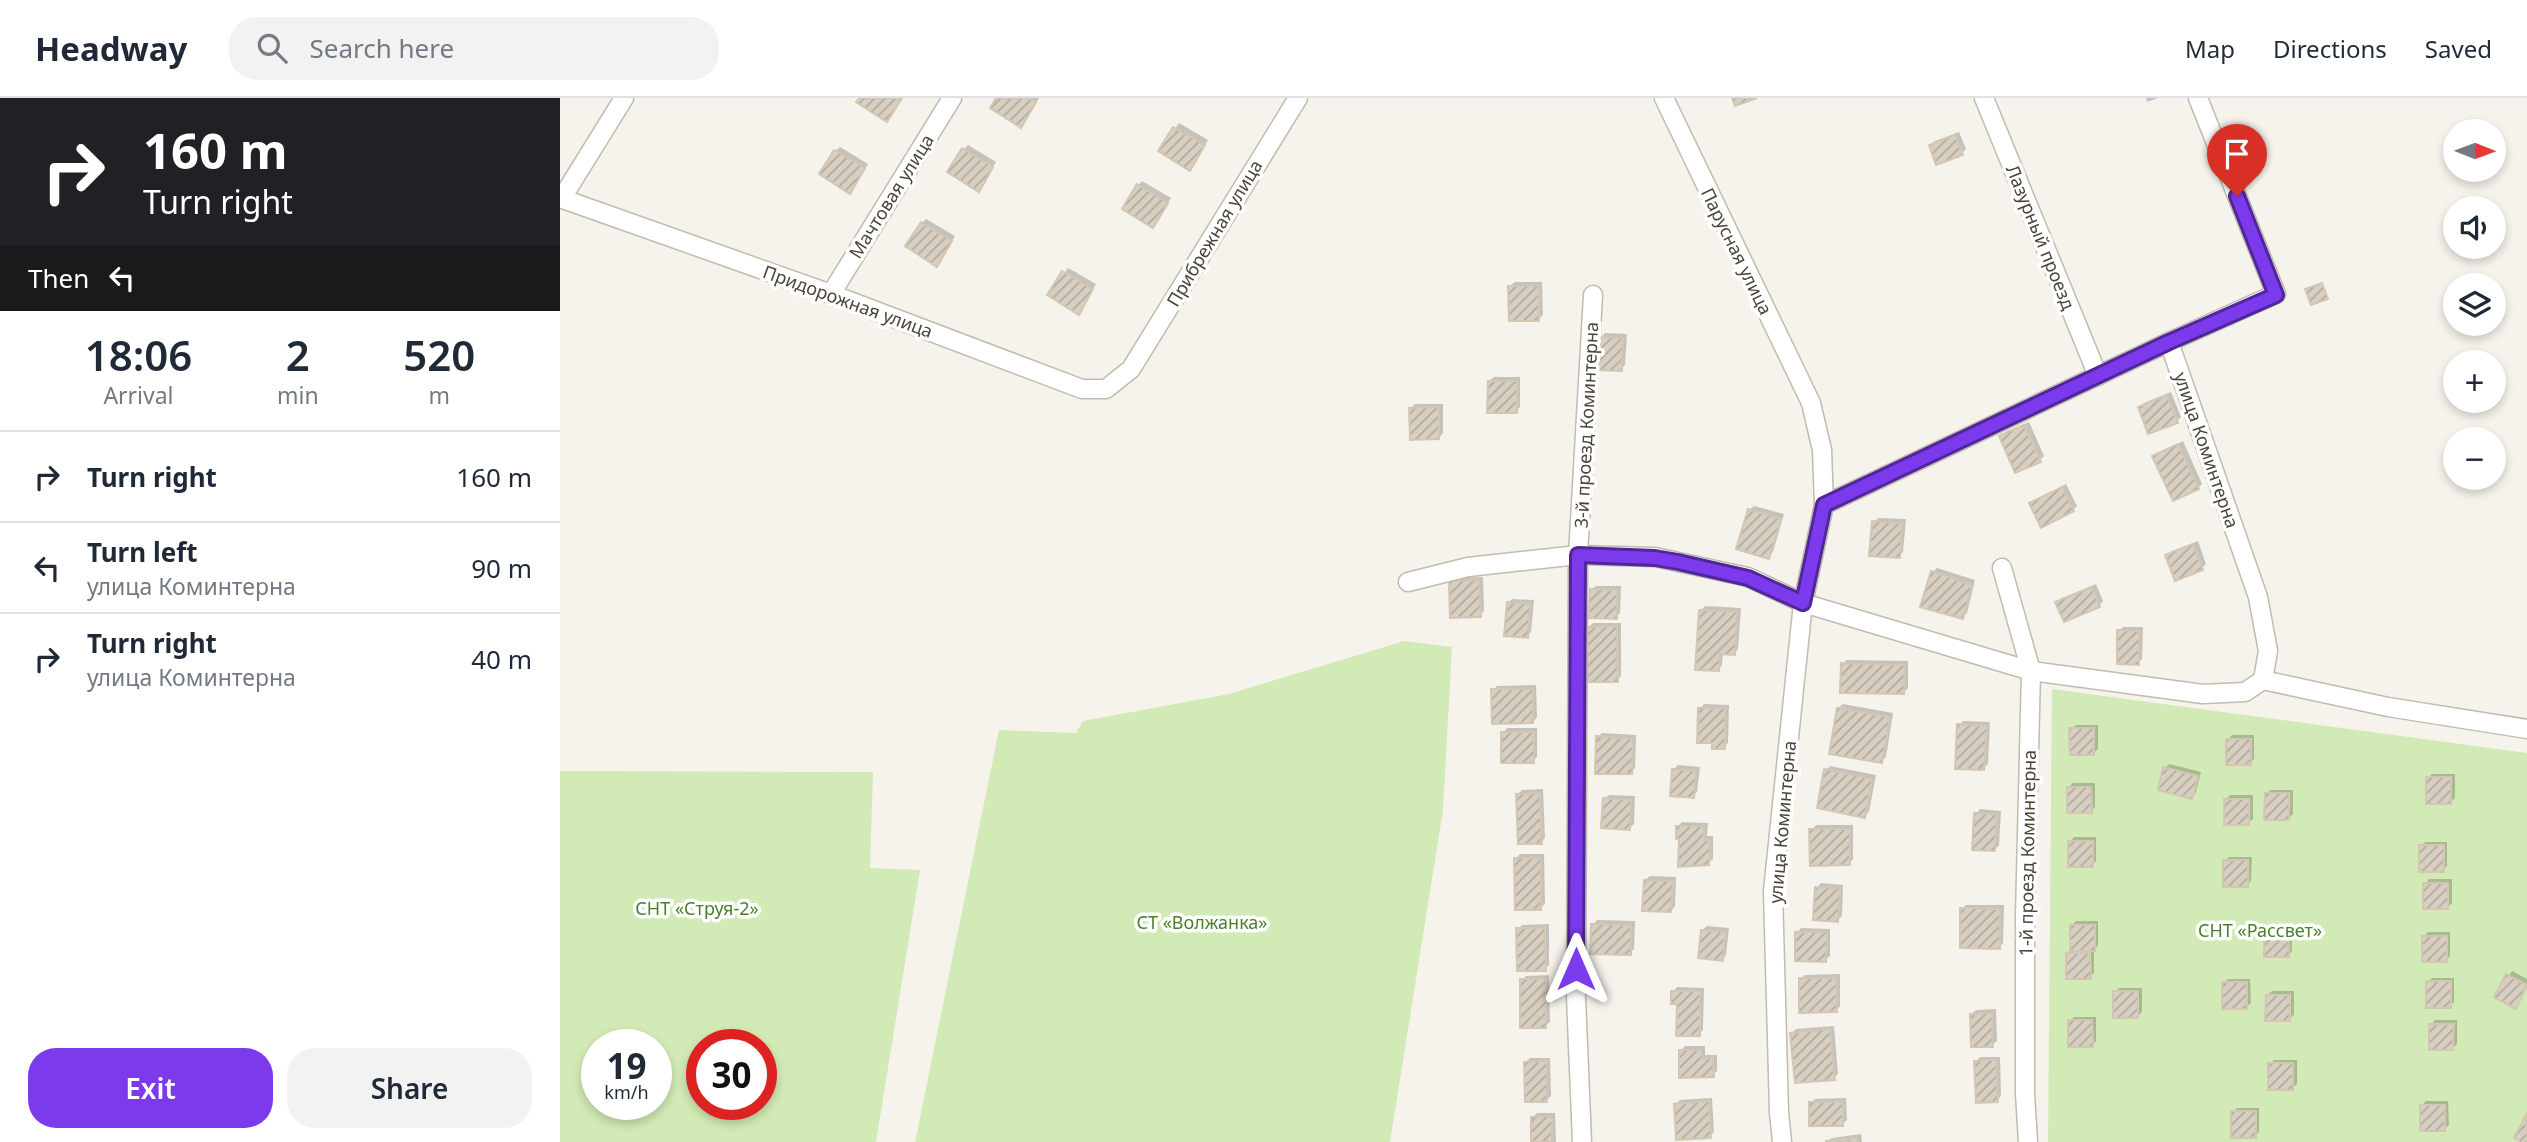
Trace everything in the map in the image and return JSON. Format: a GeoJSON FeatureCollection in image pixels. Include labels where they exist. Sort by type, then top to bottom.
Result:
{"type":"FeatureCollection","features":[{"type":"Feature","properties":{"kind":"street"},"geometry":{"type":"LineString","coordinates":[[561,198],[624,98]]}},
{"type":"Feature","properties":{"kind":"street","name":"Мачтовая улица"},"geometry":{"type":"LineString","coordinates":[[831,293],[952,98]]}},
{"type":"Feature","properties":{"kind":"street","name":"Прибрежная улица"},"geometry":{"type":"LineString","coordinates":[[1131,369],[1298,98]]}},
{"type":"Feature","properties":{"kind":"street","name":"Парусная улица"},"geometry":{"type":"LineString","coordinates":[[1664,98],[1811,403]]}},
{"type":"Feature","properties":{"kind":"street","name":"Лазурный проезд"},"geometry":{"type":"LineString","coordinates":[[1983,98],[2098,376]]}},
{"type":"Feature","properties":{"kind":"street"},"geometry":{"type":"LineString","coordinates":[[1824,505],[2169,342],[2276,295],[2198,98]]}},
{"type":"Feature","properties":{"kind":"street","name":"Придорожная улица"},"geometry":{"type":"LineString","coordinates":[[561,198],[831,293],[1082,389],[1107,389],[1131,369]]}},
{"type":"Feature","properties":{"kind":"street","name":"3-й проезд Коминтерна"},"geometry":{"type":"LineString","coordinates":[[1582,1142],[1576,997],[1578,555],[1593,295]]}},
{"type":"Feature","properties":{"kind":"street","name":"улица Коминтерна"},"geometry":{"type":"LineString","coordinates":[[2169,342],[2258,597],[2268,652],[2263,680]]}},
{"type":"Feature","properties":{"kind":"street","name":"улица Коминтерна"},"geometry":{"type":"LineString","coordinates":[[1782,1142],[1773,891],[1803,603],[1824,505],[1822,450],[1811,403]]}},
{"type":"Feature","properties":{"kind":"street"},"geometry":{"type":"LineString","coordinates":[[1408,582],[1468,567],[1578,555],[1655,558],[1748,578],[1803,603],[2031,671],[2203,694],[2245,692],[2263,680],[2388,707],[2527,730]]}},
{"type":"Feature","properties":{"kind":"street","name":"1-й проезд Коминтерна"},"geometry":{"type":"LineString","coordinates":[[2002,568],[2031,671],[2025,916],[2025,1094],[2028,1142]]}},
{"type":"Feature","properties":{"kind":"green space","name":"СТ «Волжанка»"},"geometry":{"type":"Polygon","coordinates":[[[1404,641],[1452,647],[1443,810],[1390,1142],[915,1142],[999,730],[1076,733],[1083,721],[1229,694],[1404,641]]]}},
{"type":"Feature","properties":{"kind":"green space","name":"СНТ «Рассвет»"},"geometry":{"type":"Polygon","coordinates":[[[2052,689],[2527,753],[2527,1142],[2048,1142],[2052,689]]]}},
{"type":"Feature","properties":{"kind":"green space","name":"СНТ «Струя-2»"},"geometry":{"type":"Polygon","coordinates":[[[560,771],[873,772],[870,868],[920,870],[876,1142],[560,1142],[560,771]]]}},
{"type":"Feature","properties":{"kind":"building"},"geometry":{"type":"Polygon","coordinates":[[[859,98],[902,98],[887,122],[856,102],[859,98]]]}},
{"type":"Feature","properties":{"kind":"building"},"geometry":{"type":"Polygon","coordinates":[[[996,98],[1029,98],[1036,102],[1021,128],[990,108],[996,98]]]}},
{"type":"Feature","properties":{"kind":"building"},"geometry":{"type":"Polygon","coordinates":[[[1732,98],[1757,98],[1735,106],[1732,98]]]}},
{"type":"Feature","properties":{"kind":"building"},"geometry":{"type":"Polygon","coordinates":[[[1173,127],[1205,145],[1190,171],[1158,151],[1173,127]]]}},
{"type":"Feature","properties":{"kind":"building"},"geometry":{"type":"Polygon","coordinates":[[[1955,135],[1963,155],[1936,165],[1929,145],[1955,135]]]}},
{"type":"Feature","properties":{"kind":"building"},"geometry":{"type":"Polygon","coordinates":[[[962,148],[993,167],[979,192],[947,172],[962,148]]]}},
{"type":"Feature","properties":{"kind":"building"},"geometry":{"type":"Polygon","coordinates":[[[834,150],[865,168],[850,194],[819,174],[834,150]]]}},
{"type":"Feature","properties":{"kind":"building"},"geometry":{"type":"Polygon","coordinates":[[[1137,184],[1168,203],[1153,228],[1122,209],[1137,184]]]}},
{"type":"Feature","properties":{"kind":"building"},"geometry":{"type":"Polygon","coordinates":[[[921,222],[952,241],[937,267],[905,246],[921,222]]]}},
{"type":"Feature","properties":{"kind":"building"},"geometry":{"type":"Polygon","coordinates":[[[1062,271],[1093,289],[1079,315],[1047,295],[1062,271]]]}},
{"type":"Feature","properties":{"kind":"building"},"geometry":{"type":"Polygon","coordinates":[[[2322,283],[2328,299],[2311,305],[2305,289],[2322,283]]]}},
{"type":"Feature","properties":{"kind":"building"},"geometry":{"type":"Polygon","coordinates":[[[1508,286],[1539,286],[1539,321],[1509,321],[1508,286]]]}},
{"type":"Feature","properties":{"kind":"building"},"geometry":{"type":"Polygon","coordinates":[[[1599,337],[1623,338],[1622,371],[1597,370],[1599,337]]]}},
{"type":"Feature","properties":{"kind":"building"},"geometry":{"type":"Polygon","coordinates":[[[1488,381],[1517,381],[1517,413],[1487,413],[1488,381]]]}},
{"type":"Feature","properties":{"kind":"building"},"geometry":{"type":"Polygon","coordinates":[[[2167,395],[2178,423],[2148,434],[2138,407],[2167,395]]]}},
{"type":"Feature","properties":{"kind":"building"},"geometry":{"type":"Polygon","coordinates":[[[1439,407],[1439,439],[1410,440],[1409,408],[1439,407]]]}},
{"type":"Feature","properties":{"kind":"building"},"geometry":{"type":"Polygon","coordinates":[[[2024,425],[2041,462],[2015,473],[1999,436],[2024,425]]]}},
{"type":"Feature","properties":{"kind":"building"},"geometry":{"type":"Polygon","coordinates":[[[2178,444],[2199,489],[2173,501],[2152,456],[2178,444]]]}},
{"type":"Feature","properties":{"kind":"building"},"geometry":{"type":"Polygon","coordinates":[[[2062,487],[2074,511],[2041,528],[2029,503],[2062,487]]]}},
{"type":"Feature","properties":{"kind":"building"},"geometry":{"type":"Polygon","coordinates":[[[1748,509],[1781,519],[1769,559],[1736,549],[1748,509]]]}},
{"type":"Feature","properties":{"kind":"building"},"geometry":{"type":"Polygon","coordinates":[[[1872,521],[1902,523],[1900,558],[1869,556],[1872,521]]]}},
{"type":"Feature","properties":{"kind":"building"},"geometry":{"type":"Polygon","coordinates":[[[2193,544],[2203,570],[2175,581],[2165,555],[2193,544]]]}},
{"type":"Feature","properties":{"kind":"building"},"geometry":{"type":"Polygon","coordinates":[[[1931,571],[1972,585],[1963,619],[1920,607],[1931,571]]]}},
{"type":"Feature","properties":{"kind":"building"},"geometry":{"type":"Polygon","coordinates":[[[1479,580],[1481,617],[1450,618],[1449,581],[1479,580]]]}},
{"type":"Feature","properties":{"kind":"building"},"geometry":{"type":"Polygon","coordinates":[[[2092,587],[2100,607],[2064,622],[2055,602],[2092,587]]]}},
{"type":"Feature","properties":{"kind":"building"},"geometry":{"type":"Polygon","coordinates":[[[1590,589],[1617,590],[1617,619],[1589,618],[1590,589]]]}},
{"type":"Feature","properties":{"kind":"building"},"geometry":{"type":"Polygon","coordinates":[[[1507,602],[1530,604],[1528,638],[1504,636],[1507,602]]]}},
{"type":"Feature","properties":{"kind":"building"},"geometry":{"type":"Polygon","coordinates":[[[1699,610],[1737,612],[1735,655],[1720,654],[1719,671],[1695,670],[1699,610]]]}},
{"type":"Feature","properties":{"kind":"building"},"geometry":{"type":"Polygon","coordinates":[[[1617,626],[1618,682],[1588,682],[1587,627],[1617,626]]]}},
{"type":"Feature","properties":{"kind":"building"},"geometry":{"type":"Polygon","coordinates":[[[2117,630],[2139,631],[2139,665],[2117,664],[2117,630]]]}},
{"type":"Feature","properties":{"kind":"building"},"geometry":{"type":"Polygon","coordinates":[[[1841,663],[1905,665],[1904,694],[1840,693],[1841,663]]]}},
{"type":"Feature","properties":{"kind":"building"},"geometry":{"type":"Polygon","coordinates":[[[1491,689],[1533,689],[1533,723],[1492,724],[1491,689]]]}},
{"type":"Feature","properties":{"kind":"building"},"geometry":{"type":"Polygon","coordinates":[[[1698,708],[1725,708],[1725,749],[1712,749],[1712,743],[1697,743],[1698,708]]]}},
{"type":"Feature","properties":{"kind":"building"},"geometry":{"type":"Polygon","coordinates":[[[1837,708],[1890,717],[1882,763],[1829,754],[1837,708]]]}},
{"type":"Feature","properties":{"kind":"building"},"geometry":{"type":"Polygon","coordinates":[[[1957,724],[1987,726],[1984,770],[1955,769],[1957,724]]]}},
{"type":"Feature","properties":{"kind":"building"},"geometry":{"type":"Polygon","coordinates":[[[2069,728],[2094,728],[2094,755],[2070,755],[2069,728]]]}},
{"type":"Feature","properties":{"kind":"building"},"geometry":{"type":"Polygon","coordinates":[[[1501,732],[1534,732],[1534,763],[1501,763],[1501,732]]]}},
{"type":"Feature","properties":{"kind":"building"},"geometry":{"type":"Polygon","coordinates":[[[1596,736],[1633,739],[1632,774],[1595,774],[1596,736]]]}},
{"type":"Feature","properties":{"kind":"building"},"geometry":{"type":"Polygon","coordinates":[[[2226,739],[2251,739],[2251,765],[2226,765],[2226,739]]]}},
{"type":"Feature","properties":{"kind":"building"},"geometry":{"type":"Polygon","coordinates":[[[2163,767],[2198,776],[2192,799],[2158,790],[2163,767]]]}},
{"type":"Feature","properties":{"kind":"building"},"geometry":{"type":"Polygon","coordinates":[[[1672,769],[1696,771],[1694,798],[1670,796],[1672,769]]]}},
{"type":"Feature","properties":{"kind":"building"},"geometry":{"type":"Polygon","coordinates":[[[1824,769],[1872,779],[1865,818],[1817,808],[1824,769]]]}},
{"type":"Feature","properties":{"kind":"building"},"geometry":{"type":"Polygon","coordinates":[[[2426,777],[2451,777],[2451,804],[2426,804],[2426,777]]]}},
{"type":"Feature","properties":{"kind":"building"},"geometry":{"type":"Polygon","coordinates":[[[2067,787],[2091,787],[2092,813],[2067,813],[2067,787]]]}},
{"type":"Feature","properties":{"kind":"building"},"geometry":{"type":"Polygon","coordinates":[[[1540,793],[1542,844],[1518,844],[1516,794],[1540,793]]]}},
{"type":"Feature","properties":{"kind":"building"},"geometry":{"type":"Polygon","coordinates":[[[2265,793],[2289,793],[2289,820],[2264,820],[2265,793]]]}},
{"type":"Feature","properties":{"kind":"building"},"geometry":{"type":"Polygon","coordinates":[[[1603,798],[1631,800],[1630,830],[1601,828],[1603,798]]]}},
{"type":"Feature","properties":{"kind":"building"},"geometry":{"type":"Polygon","coordinates":[[[2224,799],[2249,799],[2249,825],[2224,825],[2224,799]]]}},
{"type":"Feature","properties":{"kind":"building"},"geometry":{"type":"Polygon","coordinates":[[[1974,813],[1997,814],[1995,851],[1972,850],[1974,813]]]}},
{"type":"Feature","properties":{"kind":"building"},"geometry":{"type":"Polygon","coordinates":[[[1676,826],[1704,826],[1704,840],[1710,840],[1709,865],[1678,867],[1679,839],[1676,839],[1676,826]]]}},
{"type":"Feature","properties":{"kind":"building"},"geometry":{"type":"Polygon","coordinates":[[[1809,829],[1850,829],[1850,865],[1810,866],[1809,829]]]}},
{"type":"Feature","properties":{"kind":"building"},"geometry":{"type":"Polygon","coordinates":[[[2068,841],[2093,841],[2093,867],[2068,867],[2068,841]]]}},
{"type":"Feature","properties":{"kind":"building"},"geometry":{"type":"Polygon","coordinates":[[[2419,845],[2444,845],[2444,872],[2419,872],[2419,845]]]}},
{"type":"Feature","properties":{"kind":"building"},"geometry":{"type":"Polygon","coordinates":[[[1514,858],[1541,858],[1541,910],[1515,910],[1514,858]]]}},
{"type":"Feature","properties":{"kind":"building"},"geometry":{"type":"Polygon","coordinates":[[[2223,860],[2248,860],[2248,887],[2223,887],[2223,860]]]}},
{"type":"Feature","properties":{"kind":"building"},"geometry":{"type":"Polygon","coordinates":[[[1644,880],[1673,881],[1671,912],[1642,911],[1644,880]]]}},
{"type":"Feature","properties":{"kind":"building"},"geometry":{"type":"Polygon","coordinates":[[[2423,883],[2448,883],[2448,909],[2423,909],[2423,883]]]}},
{"type":"Feature","properties":{"kind":"building"},"geometry":{"type":"Polygon","coordinates":[[[1815,887],[1840,888],[1838,922],[1813,920],[1815,887]]]}},
{"type":"Feature","properties":{"kind":"building"},"geometry":{"type":"Polygon","coordinates":[[[1960,908],[2000,909],[2000,949],[1960,948],[1960,908]]]}},
{"type":"Feature","properties":{"kind":"building"},"geometry":{"type":"Polygon","coordinates":[[[1591,924],[1631,925],[1631,955],[1590,954],[1591,924]]]}},
{"type":"Feature","properties":{"kind":"building"},"geometry":{"type":"Polygon","coordinates":[[[2070,925],[2095,925],[2095,951],[2070,951],[2070,925]]]}},
{"type":"Feature","properties":{"kind":"building"},"geometry":{"type":"Polygon","coordinates":[[[1516,928],[1545,928],[1546,971],[1517,971],[1516,928]]]}},
{"type":"Feature","properties":{"kind":"building"},"geometry":{"type":"Polygon","coordinates":[[[1701,930],[1725,932],[1723,961],[1698,958],[1701,930]]]}},
{"type":"Feature","properties":{"kind":"building"},"geometry":{"type":"Polygon","coordinates":[[[2264,931],[2288,931],[2289,957],[2264,957],[2264,931]]]}},
{"type":"Feature","properties":{"kind":"building"},"geometry":{"type":"Polygon","coordinates":[[[1795,932],[1827,932],[1826,962],[1795,961],[1795,932]]]}},
{"type":"Feature","properties":{"kind":"building"},"geometry":{"type":"Polygon","coordinates":[[[2422,936],[2447,936],[2447,962],[2422,962],[2422,936]]]}},
{"type":"Feature","properties":{"kind":"building"},"geometry":{"type":"Polygon","coordinates":[[[2066,953],[2090,953],[2091,979],[2066,979],[2066,953]]]}},
{"type":"Feature","properties":{"kind":"building"},"geometry":{"type":"Polygon","coordinates":[[[2506,974],[2527,985],[2516,1009],[2494,997],[2506,974]]]}},
{"type":"Feature","properties":{"kind":"building"},"geometry":{"type":"Polygon","coordinates":[[[1799,978],[1836,978],[1837,1012],[1799,1013],[1799,978]]]}},
{"type":"Feature","properties":{"kind":"building"},"geometry":{"type":"Polygon","coordinates":[[[1520,979],[1546,979],[1546,1028],[1520,1028],[1520,979]]]}},
{"type":"Feature","properties":{"kind":"building"},"geometry":{"type":"Polygon","coordinates":[[[2426,981],[2451,981],[2451,1008],[2426,1008],[2426,981]]]}},
{"type":"Feature","properties":{"kind":"building"},"geometry":{"type":"Polygon","coordinates":[[[2222,982],[2247,982],[2247,1009],[2222,1009],[2222,982]]]}},
{"type":"Feature","properties":{"kind":"building"},"geometry":{"type":"Polygon","coordinates":[[[1671,991],[1700,991],[1700,1036],[1676,1036],[1677,1004],[1671,1004],[1671,991]]]}},
{"type":"Feature","properties":{"kind":"building"},"geometry":{"type":"Polygon","coordinates":[[[2113,991],[2138,991],[2138,1018],[2113,1018],[2113,991]]]}},
{"type":"Feature","properties":{"kind":"building"},"geometry":{"type":"Polygon","coordinates":[[[2266,995],[2290,995],[2290,1021],[2265,1021],[2266,995]]]}},
{"type":"Feature","properties":{"kind":"building"},"geometry":{"type":"Polygon","coordinates":[[[1992,1013],[1993,1047],[1971,1047],[1970,1014],[1992,1013]]]}},
{"type":"Feature","properties":{"kind":"building"},"geometry":{"type":"Polygon","coordinates":[[[2068,1020],[2092,1020],[2093,1047],[2068,1047],[2068,1020]]]}},
{"type":"Feature","properties":{"kind":"building"},"geometry":{"type":"Polygon","coordinates":[[[2429,1024],[2454,1024],[2453,1050],[2429,1050],[2429,1024]]]}},
{"type":"Feature","properties":{"kind":"building"},"geometry":{"type":"Polygon","coordinates":[[[1830,1029],[1835,1080],[1795,1083],[1790,1033],[1830,1029]]]}},
{"type":"Feature","properties":{"kind":"building"},"geometry":{"type":"Polygon","coordinates":[[[1679,1050],[1701,1050],[1702,1059],[1713,1058],[1714,1077],[1679,1078],[1679,1050]]]}},
{"type":"Feature","properties":{"kind":"building"},"geometry":{"type":"Polygon","coordinates":[[[1996,1060],[1998,1102],[1976,1103],[1974,1061],[1996,1060]]]}},
{"type":"Feature","properties":{"kind":"building"},"geometry":{"type":"Polygon","coordinates":[[[1547,1061],[1547,1102],[1525,1102],[1524,1062],[1547,1061]]]}},
{"type":"Feature","properties":{"kind":"building"},"geometry":{"type":"Polygon","coordinates":[[[2268,1063],[2293,1063],[2293,1090],[2268,1090],[2268,1063]]]}},
{"type":"Feature","properties":{"kind":"building"},"geometry":{"type":"Polygon","coordinates":[[[1709,1101],[1711,1138],[1676,1140],[1674,1104],[1709,1101]]]}},
{"type":"Feature","properties":{"kind":"building"},"geometry":{"type":"Polygon","coordinates":[[[1809,1102],[1843,1102],[1843,1126],[1809,1126],[1809,1102]]]}},
{"type":"Feature","properties":{"kind":"building"},"geometry":{"type":"Polygon","coordinates":[[[2420,1105],[2445,1105],[2445,1131],[2420,1131],[2420,1105]]]}},
{"type":"Feature","properties":{"kind":"building"},"geometry":{"type":"Polygon","coordinates":[[[2231,1111],[2256,1111],[2256,1138],[2231,1138],[2231,1111]]]}},
{"type":"Feature","properties":{"kind":"building"},"geometry":{"type":"Polygon","coordinates":[[[2526,1115],[2527,1142],[2521,1142],[2514,1138],[2526,1115]]]}},
{"type":"Feature","properties":{"kind":"building"},"geometry":{"type":"Polygon","coordinates":[[[1552,1116],[1552,1142],[1531,1142],[1531,1117],[1552,1116]]]}},
{"type":"Feature","properties":{"kind":"building"},"geometry":{"type":"Polygon","coordinates":[[[1857,1138],[1858,1142],[1826,1142],[1826,1141],[1857,1138]]]}},
{"type":"Feature","properties":{"kind":"route"},"geometry":{"type":"LineString","coordinates":[[1576,969],[1578,555],[1655,558],[1678,562],[1748,578],[1803,603],[1824,505],[2169,342],[2276,295],[2237,196]]}}]}
